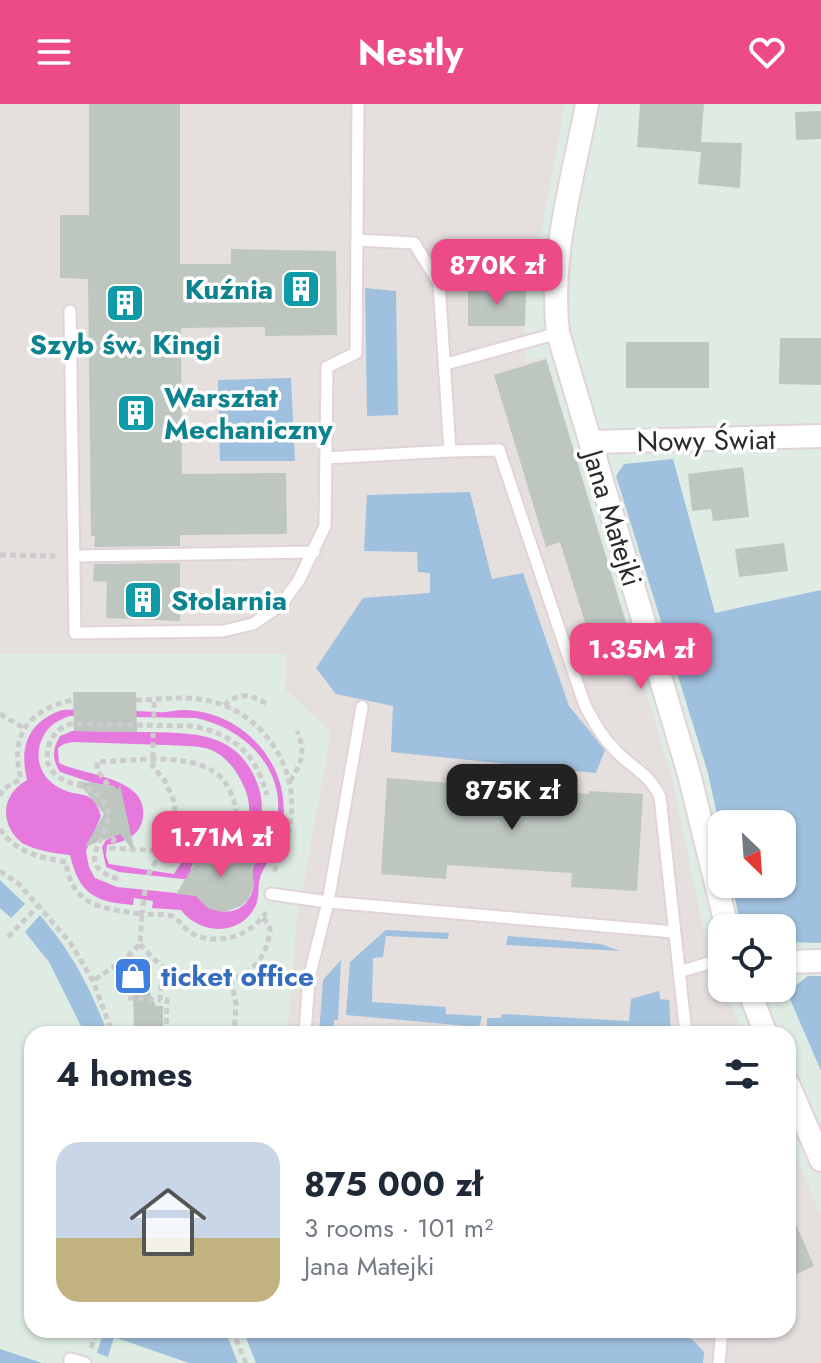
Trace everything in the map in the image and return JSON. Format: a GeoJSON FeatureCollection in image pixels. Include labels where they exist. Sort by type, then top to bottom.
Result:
{"type":"FeatureCollection","features":[{"type":"Feature","properties":{"kind":"street","name":"Jana Matejki"},"geometry":{"type":"LineString","coordinates":[[587,104],[557,261],[554,300],[558,333],[689,774],[724,914]]}},
{"type":"Feature","properties":{"kind":"street","name":"Nowy Świat"},"geometry":{"type":"LineString","coordinates":[[591,442],[821,436]]}},
{"type":"Feature","properties":{"kind":"street"},"geometry":{"type":"LineString","coordinates":[[796,962],[821,961]]}},
{"type":"Feature","properties":{"kind":"street"},"geometry":{"type":"LineString","coordinates":[[753,1002],[763,1026]]}},
{"type":"Feature","properties":{"kind":"street"},"geometry":{"type":"LineString","coordinates":[[796,1102],[821,1160]]}},
{"type":"Feature","properties":{"kind":"lane"},"geometry":{"type":"LineString","coordinates":[[70,311],[75,633],[190,633],[223,631],[253,624],[281,605],[299,580],[325,526],[327,367],[356,353],[358,104]]}},
{"type":"Feature","properties":{"kind":"lane"},"geometry":{"type":"LineString","coordinates":[[357,240],[414,243],[439,283],[450,451]]}},
{"type":"Feature","properties":{"kind":"lane"},"geometry":{"type":"LineString","coordinates":[[446,364],[558,333]]}},
{"type":"Feature","properties":{"kind":"lane"},"geometry":{"type":"LineString","coordinates":[[326,458],[499,450],[584,703],[598,731],[618,753],[645,773],[660,797],[685,1026]]}},
{"type":"Feature","properties":{"kind":"lane"},"geometry":{"type":"LineString","coordinates":[[75,556],[314,552]]}},
{"type":"Feature","properties":{"kind":"lane"},"geometry":{"type":"LineString","coordinates":[[306,1026],[309,978],[328,902],[362,707]]}},
{"type":"Feature","properties":{"kind":"lane"},"geometry":{"type":"LineString","coordinates":[[271,894],[328,902],[674,932]]}},
{"type":"Feature","properties":{"kind":"lane"},"geometry":{"type":"LineString","coordinates":[[679,972],[708,963]]}},
{"type":"Feature","properties":{"kind":"lane"},"geometry":{"type":"LineString","coordinates":[[719,1363],[721,1338]]}},
{"type":"Feature","properties":{"kind":"lane"},"geometry":{"type":"LineString","coordinates":[[70,1363],[70,1359],[85,1363]]}},
{"type":"Feature","properties":{"kind":"path"},"geometry":{"type":"LineString","coordinates":[[0,555],[75,556]]}},
{"type":"Feature","properties":{"kind":"path"},"geometry":{"type":"LineString","coordinates":[[224,705],[235,696],[250,695],[268,704]]}},
{"type":"Feature","properties":{"kind":"path"},"geometry":{"type":"LineString","coordinates":[[0,829],[8,840],[29,855],[66,862],[71,883],[98,908],[173,916],[191,933],[208,939],[229,939],[249,930],[263,917],[271,902],[271,879],[286,843],[292,815],[286,763],[256,725],[224,705],[197,699],[136,700]]}},
{"type":"Feature","properties":{"kind":"path"},"geometry":{"type":"LineString","coordinates":[[0,796],[3,789],[21,779],[17,745],[24,728],[49,707],[73,700]]}},
{"type":"Feature","properties":{"kind":"path"},"geometry":{"type":"LineString","coordinates":[[154,700],[154,715]]}},
{"type":"Feature","properties":{"kind":"path"},"geometry":{"type":"LineString","coordinates":[[0,714],[24,728]]}},
{"type":"Feature","properties":{"kind":"path"},"geometry":{"type":"LineString","coordinates":[[118,879],[101,872],[96,864],[96,844],[109,815],[105,802],[96,792],[59,780],[47,761],[50,740],[63,726],[194,726],[213,731],[228,737],[248,753],[262,776],[267,795]]}},
{"type":"Feature","properties":{"kind":"path"},"geometry":{"type":"LineString","coordinates":[[290,782],[300,767],[304,747],[297,731]]}},
{"type":"Feature","properties":{"kind":"path"},"geometry":{"type":"LineString","coordinates":[[149,873],[174,828],[175,804],[165,781],[153,767],[153,733]]}},
{"type":"Feature","properties":{"kind":"path"},"geometry":{"type":"LineString","coordinates":[[108,785],[97,762],[186,760],[207,765],[226,782],[234,799],[237,822],[234,834],[216,832],[181,844],[177,852],[111,848],[115,836]]}},
{"type":"Feature","properties":{"kind":"path"},"geometry":{"type":"LineString","coordinates":[[0,871],[19,884],[70,942],[93,981],[110,1026]]}},
{"type":"Feature","properties":{"kind":"path"},"geometry":{"type":"LineString","coordinates":[[93,981],[140,944],[145,890]]}},
{"type":"Feature","properties":{"kind":"path"},"geometry":{"type":"LineString","coordinates":[[8,937],[37,907]]}},
{"type":"Feature","properties":{"kind":"path"},"geometry":{"type":"LineString","coordinates":[[140,944],[176,975],[194,981],[231,980],[253,969],[264,957],[270,928],[263,917]]}},
{"type":"Feature","properties":{"kind":"path"},"geometry":{"type":"LineString","coordinates":[[160,1000],[163,966]]}},
{"type":"Feature","properties":{"kind":"path"},"geometry":{"type":"LineString","coordinates":[[231,980],[236,1004],[235,1026]]}},
{"type":"Feature","properties":{"kind":"path"},"geometry":{"type":"LineString","coordinates":[[128,998],[167,1000],[164,1026]]}},
{"type":"Feature","properties":{"kind":"path"},"geometry":{"type":"LineString","coordinates":[[235,1338],[246,1363]]}},
{"type":"Feature","properties":{"kind":"shaded area"},"geometry":{"type":"Polygon","coordinates":[[[0,104],[565,104],[536,260],[523,260],[525,356],[527,362],[546,356],[672,778],[708,951],[708,1002],[730,1002],[740,1026],[288,1026],[297,920],[331,732],[285,689],[286,654],[0,654],[0,104]]]}},
{"type":"Feature","properties":{"kind":"shaded area"},"geometry":{"type":"Polygon","coordinates":[[[365,288],[396,291],[398,415],[367,416],[365,288]]]}},
{"type":"Feature","properties":{"kind":"shaded area"},"geometry":{"type":"Polygon","coordinates":[[[291,378],[295,461],[220,461],[218,380],[291,378]]]}},
{"type":"Feature","properties":{"kind":"shaded area"},"geometry":{"type":"Polygon","coordinates":[[[673,459],[715,613],[821,590],[821,943],[796,942],[796,914],[738,914],[735,898],[796,898],[796,810],[716,810],[708,773],[616,476],[624,464],[673,459]]]}},
{"type":"Feature","properties":{"kind":"shaded area"},"geometry":{"type":"Polygon","coordinates":[[[470,492],[492,579],[523,573],[569,706],[605,750],[596,773],[391,752],[393,706],[336,694],[316,668],[363,598],[430,593],[430,573],[418,572],[417,552],[364,551],[367,495],[470,492]]]}},
{"type":"Feature","properties":{"kind":"shaded area"},"geometry":{"type":"Polygon","coordinates":[[[74,709],[201,712],[215,715],[240,728],[261,747],[276,772],[284,813],[280,838],[261,875],[256,905],[250,915],[231,927],[210,928],[189,919],[181,910],[152,908],[153,901],[134,898],[133,905],[99,898],[91,894],[78,879],[70,855],[40,850],[22,843],[15,836],[7,819],[8,802],[18,786],[27,780],[24,756],[29,737],[34,728],[50,715],[74,709]],[[70,716],[47,730],[40,744],[39,760],[44,774],[54,785],[90,797],[98,807],[101,816],[86,851],[95,878],[117,887],[196,895],[211,908],[228,912],[236,910],[249,899],[253,868],[273,835],[278,814],[277,794],[272,775],[249,745],[233,733],[196,718],[70,716]]]}},
{"type":"Feature","properties":{"kind":"shaded area"},"geometry":{"type":"Polygon","coordinates":[[[72,731],[183,733],[215,739],[241,756],[259,788],[262,807],[256,833],[240,857],[220,848],[201,856],[191,868],[192,880],[119,872],[106,867],[102,847],[106,840],[121,833],[125,820],[124,803],[114,786],[60,772],[54,754],[60,736],[72,731]],[[73,742],[58,748],[59,763],[128,787],[138,796],[143,807],[140,828],[123,841],[107,845],[109,864],[174,874],[186,858],[200,848],[217,844],[236,847],[244,834],[248,819],[247,796],[235,771],[215,752],[193,746],[73,742]]]}},
{"type":"Feature","properties":{"kind":"shaded area"},"geometry":{"type":"Polygon","coordinates":[[[0,880],[25,904],[11,918],[0,908],[0,880]]]}},
{"type":"Feature","properties":{"kind":"shaded area"},"geometry":{"type":"Polygon","coordinates":[[[40,915],[80,972],[105,1026],[81,1026],[49,962],[25,932],[40,915]]]}},
{"type":"Feature","properties":{"kind":"shaded area"},"geometry":{"type":"Polygon","coordinates":[[[386,930],[449,933],[448,939],[386,936],[383,957],[373,958],[372,1002],[446,1007],[446,1014],[482,1016],[479,1026],[346,1015],[350,962],[386,930]]]}},
{"type":"Feature","properties":{"kind":"shaded area"},"geometry":{"type":"Polygon","coordinates":[[[508,936],[601,944],[620,951],[506,945],[508,936]]]}},
{"type":"Feature","properties":{"kind":"shaded area"},"geometry":{"type":"Polygon","coordinates":[[[341,960],[338,1020],[334,1020],[334,1026],[320,1026],[323,980],[341,960]]]}},
{"type":"Feature","properties":{"kind":"shaded area"},"geometry":{"type":"Polygon","coordinates":[[[808,976],[821,976],[821,1071],[791,1002],[796,1002],[796,985],[808,976]]]}},
{"type":"Feature","properties":{"kind":"shaded area"},"geometry":{"type":"Polygon","coordinates":[[[659,991],[660,999],[669,1000],[671,1026],[487,1026],[487,1018],[501,1018],[502,1014],[629,1021],[631,999],[659,991]]]}},
{"type":"Feature","properties":{"kind":"shaded area"},"geometry":{"type":"Polygon","coordinates":[[[796,1158],[821,1216],[821,1363],[256,1363],[246,1338],[796,1338],[796,1158]]]}},
{"type":"Feature","properties":{"kind":"shaded area"},"geometry":{"type":"Polygon","coordinates":[[[102,1338],[114,1338],[108,1357],[97,1353],[102,1338]]]}},
{"type":"Feature","properties":{"kind":"shaded area"},"geometry":{"type":"Polygon","coordinates":[[[117,1338],[228,1338],[238,1363],[189,1363],[117,1338]]]}},
{"type":"Feature","properties":{"kind":"shaded area"},"geometry":{"type":"Polygon","coordinates":[[[246,1338],[688,1338],[704,1352],[703,1363],[256,1363],[246,1338]]]}},
{"type":"Feature","properties":{"kind":"shaded area"},"geometry":{"type":"Polygon","coordinates":[[[0,1349],[42,1363],[0,1363],[0,1349]]]}},
{"type":"Feature","properties":{"kind":"building"},"geometry":{"type":"Polygon","coordinates":[[[89,104],[180,104],[180,264],[231,264],[231,249],[336,251],[337,335],[265,336],[265,327],[181,328],[182,474],[286,473],[287,534],[180,535],[180,546],[94,547],[95,536],[91,536],[88,279],[60,278],[60,215],[89,215],[89,104]]]}},
{"type":"Feature","properties":{"kind":"building"},"geometry":{"type":"Polygon","coordinates":[[[640,104],[704,104],[701,142],[742,143],[740,188],[698,184],[701,152],[637,147],[640,104]]]}},
{"type":"Feature","properties":{"kind":"building"},"geometry":{"type":"Polygon","coordinates":[[[821,111],[821,139],[796,140],[795,112],[821,111]]]}},
{"type":"Feature","properties":{"kind":"building"},"geometry":{"type":"Polygon","coordinates":[[[468,289],[526,289],[525,326],[468,326],[468,289]]]}},
{"type":"Feature","properties":{"kind":"building"},"geometry":{"type":"Polygon","coordinates":[[[780,338],[821,338],[821,385],[779,384],[780,338]]]}},
{"type":"Feature","properties":{"kind":"building"},"geometry":{"type":"Polygon","coordinates":[[[626,342],[709,342],[709,388],[626,388],[626,342]]]}},
{"type":"Feature","properties":{"kind":"building"},"geometry":{"type":"Polygon","coordinates":[[[546,359],[635,652],[598,664],[560,542],[546,547],[494,375],[546,359]]]}},
{"type":"Feature","properties":{"kind":"building"},"geometry":{"type":"Polygon","coordinates":[[[743,467],[749,517],[713,521],[711,509],[692,511],[688,474],[743,467]]]}},
{"type":"Feature","properties":{"kind":"building"},"geometry":{"type":"Polygon","coordinates":[[[784,543],[788,571],[739,577],[735,549],[784,543]]]}},
{"type":"Feature","properties":{"kind":"building","name":"Stolarnia"},"geometry":{"type":"Polygon","coordinates":[[[180,563],[180,621],[106,618],[107,582],[93,581],[94,564],[180,563]]]}},
{"type":"Feature","properties":{"kind":"building"},"geometry":{"type":"Polygon","coordinates":[[[73,692],[136,692],[137,732],[74,731],[73,692]]]}},
{"type":"Feature","properties":{"kind":"building"},"geometry":{"type":"Polygon","coordinates":[[[387,778],[589,794],[589,791],[643,794],[637,891],[571,887],[572,873],[447,865],[446,879],[381,874],[387,778]]]}},
{"type":"Feature","properties":{"kind":"building"},"geometry":{"type":"Polygon","coordinates":[[[77,781],[114,786],[117,790],[120,785],[135,853],[120,834],[85,847],[104,814],[77,781]]]}},
{"type":"Feature","properties":{"kind":"building"},"geometry":{"type":"Polygon","coordinates":[[[218,848],[260,857],[252,867],[254,885],[248,900],[224,912],[209,909],[196,896],[176,894],[201,854],[218,848]]]}},
{"type":"Feature","properties":{"kind":"building"},"geometry":{"type":"Polygon","coordinates":[[[132,954],[156,1006],[163,1006],[163,1026],[134,1026],[132,954]]]}},
{"type":"Feature","properties":{"kind":"building"},"geometry":{"type":"Polygon","coordinates":[[[796,1224],[814,1266],[796,1274],[796,1224]]]}},
{"type":"Feature","properties":{"kind":"place","name":"Kuźnia"},"geometry":{"type":"Point","coordinates":[301,289]}},
{"type":"Feature","properties":{"kind":"place","name":"Szyb św. Kingi"},"geometry":{"type":"Point","coordinates":[125,303]}},
{"type":"Feature","properties":{"kind":"place","name":"Warsztat Mechaniczny"},"geometry":{"type":"Point","coordinates":[136,413]}},
{"type":"Feature","properties":{"kind":"place","name":"Stolarnia"},"geometry":{"type":"Point","coordinates":[143,600]}},
{"type":"Feature","properties":{"kind":"place","name":"ticket office"},"geometry":{"type":"Point","coordinates":[133,976]}}]}
